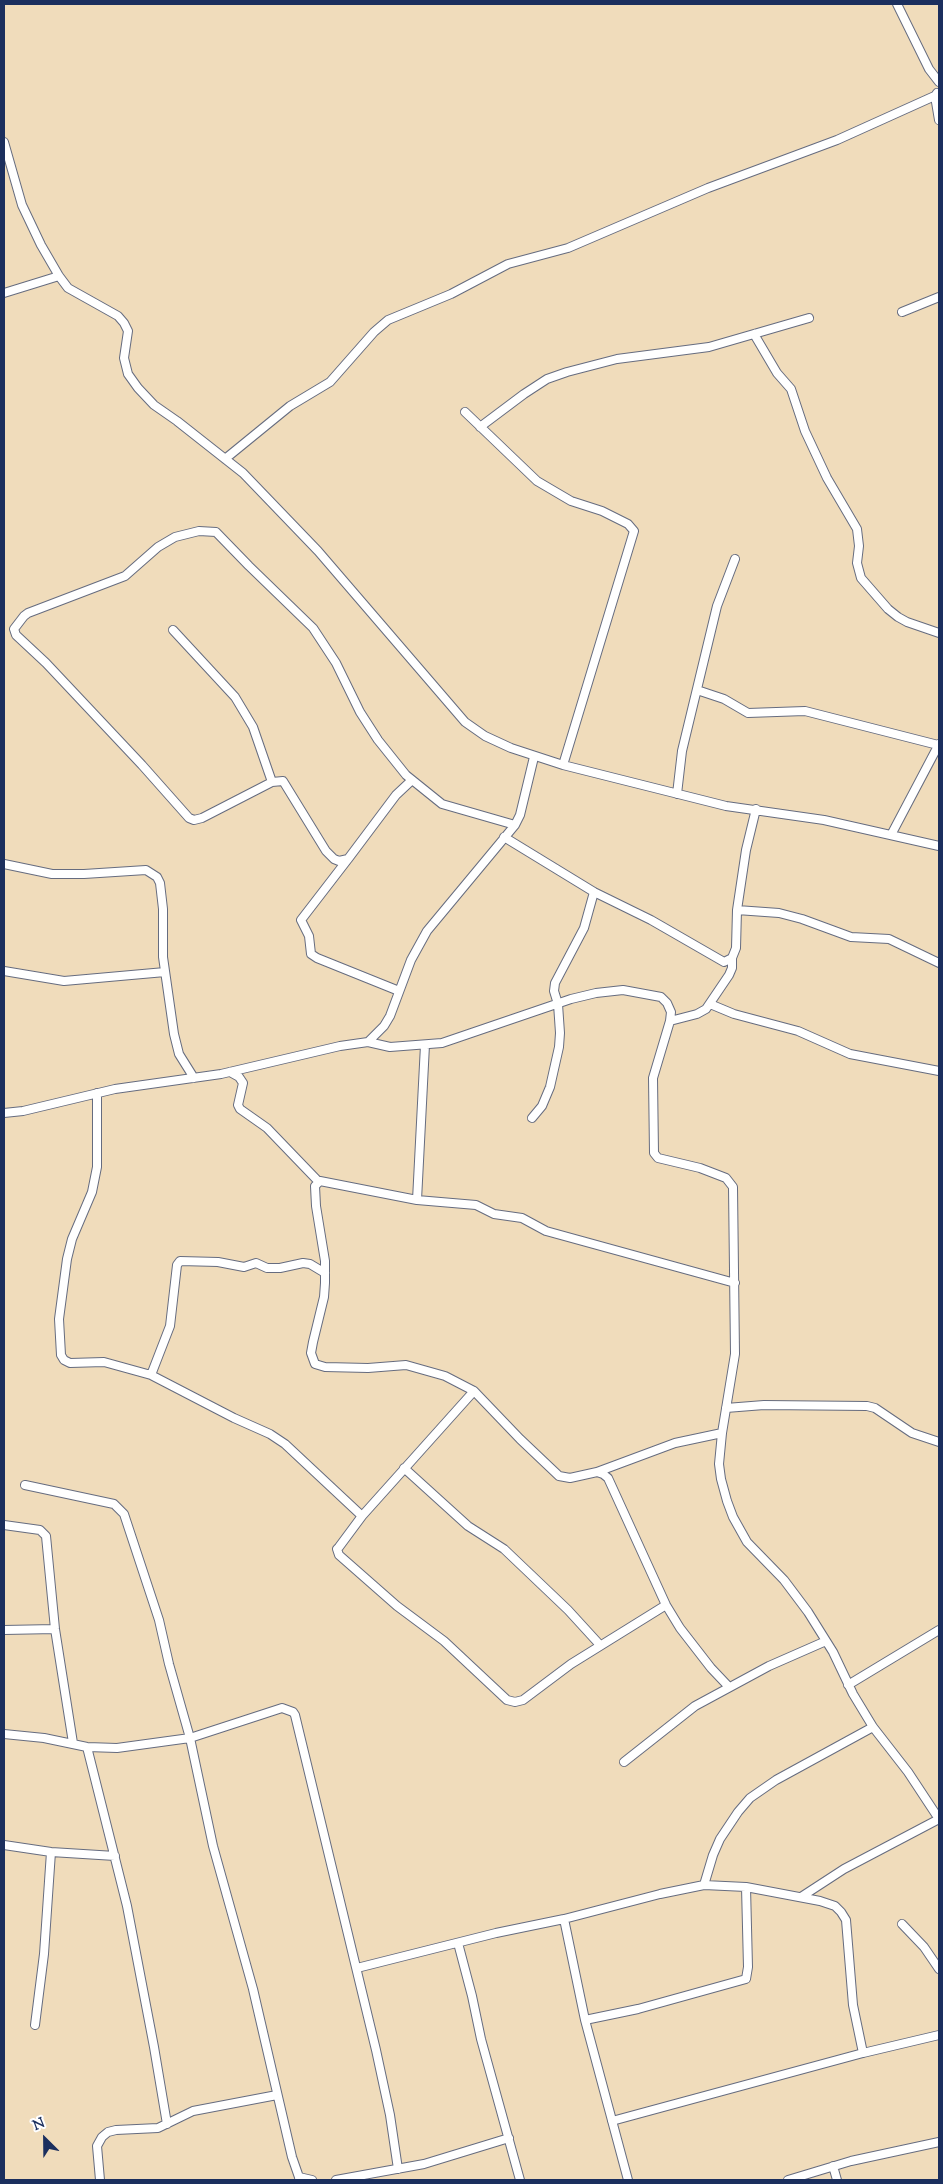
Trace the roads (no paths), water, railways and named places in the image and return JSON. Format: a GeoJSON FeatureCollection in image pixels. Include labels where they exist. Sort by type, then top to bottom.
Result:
{"type":"FeatureCollection","features":[{"type":"Feature","properties":{"kind":"street"},"geometry":{"type":"LineString","coordinates":[[897,4],[930,69],[939,82]]}},
{"type":"Feature","properties":{"kind":"street"},"geometry":{"type":"LineString","coordinates":[[225,459],[290,406],[335,378],[374,332],[388,320],[451,294],[508,264],[568,248],[708,188],[837,140],[938,93],[939,120]]}},
{"type":"Feature","properties":{"kind":"street"},"geometry":{"type":"LineString","coordinates":[[4,142],[26,213],[41,245],[59,276],[68,288],[118,316],[124,323],[128,331],[124,358],[128,374],[138,388],[154,405],[243,473],[318,551],[465,722],[485,736],[534,757],[563,765],[726,806],[824,820],[939,846]]}},
{"type":"Feature","properties":{"kind":"street"},"geometry":{"type":"LineString","coordinates":[[4,293],[59,276]]}},
{"type":"Feature","properties":{"kind":"street"},"geometry":{"type":"LineString","coordinates":[[902,312],[939,297]]}},
{"type":"Feature","properties":{"kind":"street"},"geometry":{"type":"LineString","coordinates":[[480,427],[524,394],[547,380],[567,372],[617,359],[708,347],[809,318]]}},
{"type":"Feature","properties":{"kind":"street"},"geometry":{"type":"LineString","coordinates":[[754,334],[777,374],[791,389],[805,431],[827,478],[857,529],[859,546],[857,563],[861,578],[888,609],[898,617],[939,633]]}},
{"type":"Feature","properties":{"kind":"street"},"geometry":{"type":"LineString","coordinates":[[465,412],[537,481],[571,501],[628,524],[634,531],[563,765]]}},
{"type":"Feature","properties":{"kind":"street"},"geometry":{"type":"LineString","coordinates":[[348,859],[339,861],[326,851],[283,781],[272,782],[202,818],[194,820],[183,815],[142,765],[16,635],[14,629],[28,613],[125,576],[158,547],[175,537],[199,531],[216,532],[314,628],[336,663],[360,712],[378,740],[412,780],[442,804],[515,825]]}},
{"type":"Feature","properties":{"kind":"street"},"geometry":{"type":"LineString","coordinates":[[677,794],[682,751],[717,606],[735,559]]}},
{"type":"Feature","properties":{"kind":"street"},"geometry":{"type":"LineString","coordinates":[[173,630],[235,697],[253,727],[272,782]]}},
{"type":"Feature","properties":{"kind":"street"},"geometry":{"type":"LineString","coordinates":[[697,690],[724,699],[748,714],[805,712],[939,744],[891,835]]}},
{"type":"Feature","properties":{"kind":"street"},"geometry":{"type":"LineString","coordinates":[[368,1042],[387,1021],[400,991],[410,960],[427,931],[515,825],[520,815],[534,757]]}},
{"type":"Feature","properties":{"kind":"street"},"geometry":{"type":"LineString","coordinates":[[400,991],[316,958],[311,954],[309,936],[301,920],[396,795],[412,780]]}},
{"type":"Feature","properties":{"kind":"street"},"geometry":{"type":"LineString","coordinates":[[670,1021],[697,1014],[710,1004],[730,975],[738,936],[737,910],[746,850],[756,809]]}},
{"type":"Feature","properties":{"kind":"street"},"geometry":{"type":"LineString","coordinates":[[504,837],[594,892],[651,920],[722,962],[732,958]]}},
{"type":"Feature","properties":{"kind":"street"},"geometry":{"type":"LineString","coordinates":[[4,864],[52,874],[84,874],[131,870],[152,872],[160,883],[163,909],[165,972],[174,1034],[179,1054],[194,1078]]}},
{"type":"Feature","properties":{"kind":"street"},"geometry":{"type":"LineString","coordinates":[[532,1118],[542,1106],[556,1069],[560,1033],[558,1004],[554,992],[555,983],[584,928],[594,892]]}},
{"type":"Feature","properties":{"kind":"street"},"geometry":{"type":"LineString","coordinates":[[737,910],[779,912],[851,937],[889,939],[939,963]]}},
{"type":"Feature","properties":{"kind":"street"},"geometry":{"type":"LineString","coordinates":[[4,971],[64,981],[165,972]]}},
{"type":"Feature","properties":{"kind":"street"},"geometry":{"type":"LineString","coordinates":[[4,1113],[23,1111],[97,1093],[230,1072],[324,1049],[368,1042],[390,1046],[425,1045],[462,1037],[596,993],[623,990],[661,997],[667,1003],[671,1012],[653,1078],[654,1154],[658,1158],[700,1168],[726,1178],[733,1187],[736,1354],[722,1433],[719,1464],[721,1479],[733,1517],[747,1542],[784,1580],[826,1641],[848,1685],[873,1727],[908,1772],[939,1819],[844,1869],[801,1897]]}},
{"type":"Feature","properties":{"kind":"street"},"geometry":{"type":"LineString","coordinates":[[710,1004],[734,1014],[798,1031],[850,1054],[939,1071]]}},
{"type":"Feature","properties":{"kind":"street"},"geometry":{"type":"LineString","coordinates":[[417,1200],[425,1045]]}},
{"type":"Feature","properties":{"kind":"street"},"geometry":{"type":"LineString","coordinates":[[230,1072],[239,1077],[243,1084],[238,1105],[240,1109],[267,1128],[318,1181],[417,1200],[476,1205],[494,1214],[522,1218],[546,1230],[735,1283]]}},
{"type":"Feature","properties":{"kind":"street"},"geometry":{"type":"LineString","coordinates":[[97,1093],[97,1167],[92,1192],[72,1239],[67,1259],[59,1320],[61,1355],[64,1360],[70,1362],[104,1362],[150,1375],[277,1438],[362,1516]]}},
{"type":"Feature","properties":{"kind":"street"},"geometry":{"type":"LineString","coordinates":[[318,1181],[315,1186],[316,1206],[325,1273],[324,1297],[312,1348],[314,1364],[325,1367],[368,1368],[406,1365],[445,1376],[474,1392],[559,1476],[570,1478],[597,1472],[675,1443],[722,1433]]}},
{"type":"Feature","properties":{"kind":"street"},"geometry":{"type":"LineString","coordinates":[[150,1375],[170,1326],[177,1264],[180,1261],[218,1262],[244,1267],[256,1264],[267,1268],[280,1268],[303,1263],[310,1264],[325,1273]]}},
{"type":"Feature","properties":{"kind":"street"},"geometry":{"type":"LineString","coordinates":[[474,1392],[362,1516],[337,1549],[339,1555],[397,1606],[444,1641],[507,1700],[515,1702],[523,1700],[600,1645],[666,1605]]}},
{"type":"Feature","properties":{"kind":"street"},"geometry":{"type":"LineString","coordinates":[[726,1408],[764,1405],[868,1406],[912,1433],[939,1442]]}},
{"type":"Feature","properties":{"kind":"street"},"geometry":{"type":"LineString","coordinates":[[404,1468],[468,1526],[504,1549],[568,1610],[600,1645]]}},
{"type":"Feature","properties":{"kind":"street"},"geometry":{"type":"LineString","coordinates":[[597,1472],[608,1478],[666,1605],[691,1644],[729,1687]]}},
{"type":"Feature","properties":{"kind":"street"},"geometry":{"type":"LineString","coordinates":[[25,1485],[105,1501],[120,1508],[140,1560],[159,1620],[169,1664],[190,1738],[213,1846],[253,1989],[277,2095],[300,2179],[312,2180]]}},
{"type":"Feature","properties":{"kind":"street"},"geometry":{"type":"LineString","coordinates":[[4,1525],[40,1530],[46,1536],[55,1629],[73,1743]]}},
{"type":"Feature","properties":{"kind":"street"},"geometry":{"type":"LineString","coordinates":[[4,1630],[55,1629]]}},
{"type":"Feature","properties":{"kind":"street"},"geometry":{"type":"LineString","coordinates":[[848,1685],[939,1630]]}},
{"type":"Feature","properties":{"kind":"street"},"geometry":{"type":"LineString","coordinates":[[624,1762],[685,1713],[769,1666],[826,1641]]}},
{"type":"Feature","properties":{"kind":"street"},"geometry":{"type":"LineString","coordinates":[[4,1734],[44,1738],[87,1747],[118,1748],[190,1738],[282,1708],[296,1715],[357,1968],[390,2115],[398,2170]]}},
{"type":"Feature","properties":{"kind":"street"},"geometry":{"type":"LineString","coordinates":[[704,1885],[712,1855],[720,1839],[750,1798],[776,1780],[873,1727]]}},
{"type":"Feature","properties":{"kind":"street"},"geometry":{"type":"LineString","coordinates":[[87,1747],[115,1856],[151,2030],[167,2124]]}},
{"type":"Feature","properties":{"kind":"street"},"geometry":{"type":"LineString","coordinates":[[4,1845],[51,1852],[115,1856]]}},
{"type":"Feature","properties":{"kind":"street"},"geometry":{"type":"LineString","coordinates":[[35,2025],[44,1954],[51,1852]]}},
{"type":"Feature","properties":{"kind":"street"},"geometry":{"type":"LineString","coordinates":[[357,1968],[504,1931],[564,1919],[622,1903],[704,1885],[746,1887],[801,1897],[835,1906],[846,1920],[852,1997],[863,2053]]}},
{"type":"Feature","properties":{"kind":"street"},"geometry":{"type":"LineString","coordinates":[[585,2020],[638,2009],[746,1979],[748,1967],[746,1887]]}},
{"type":"Feature","properties":{"kind":"street"},"geometry":{"type":"LineString","coordinates":[[564,1919],[585,2020],[628,2180]]}},
{"type":"Feature","properties":{"kind":"street"},"geometry":{"type":"LineString","coordinates":[[902,1924],[924,1947],[939,1969]]}},
{"type":"Feature","properties":{"kind":"street"},"geometry":{"type":"LineString","coordinates":[[458,1943],[481,2039],[520,2180]]}},
{"type":"Feature","properties":{"kind":"street"},"geometry":{"type":"LineString","coordinates":[[612,2121],[863,2053],[939,2035]]}},
{"type":"Feature","properties":{"kind":"street"},"geometry":{"type":"LineString","coordinates":[[100,2180],[97,2146],[102,2137],[116,2130],[149,2129],[167,2124],[192,2111],[277,2095]]}},
{"type":"Feature","properties":{"kind":"street"},"geometry":{"type":"LineString","coordinates":[[336,2180],[398,2170],[509,2138]]}},
{"type":"Feature","properties":{"kind":"street"},"geometry":{"type":"LineString","coordinates":[[788,2180],[833,2166],[939,2142]]}},
{"type":"Feature","properties":{"kind":"street"},"geometry":{"type":"LineString","coordinates":[[833,2166],[837,2180]]}}]}
